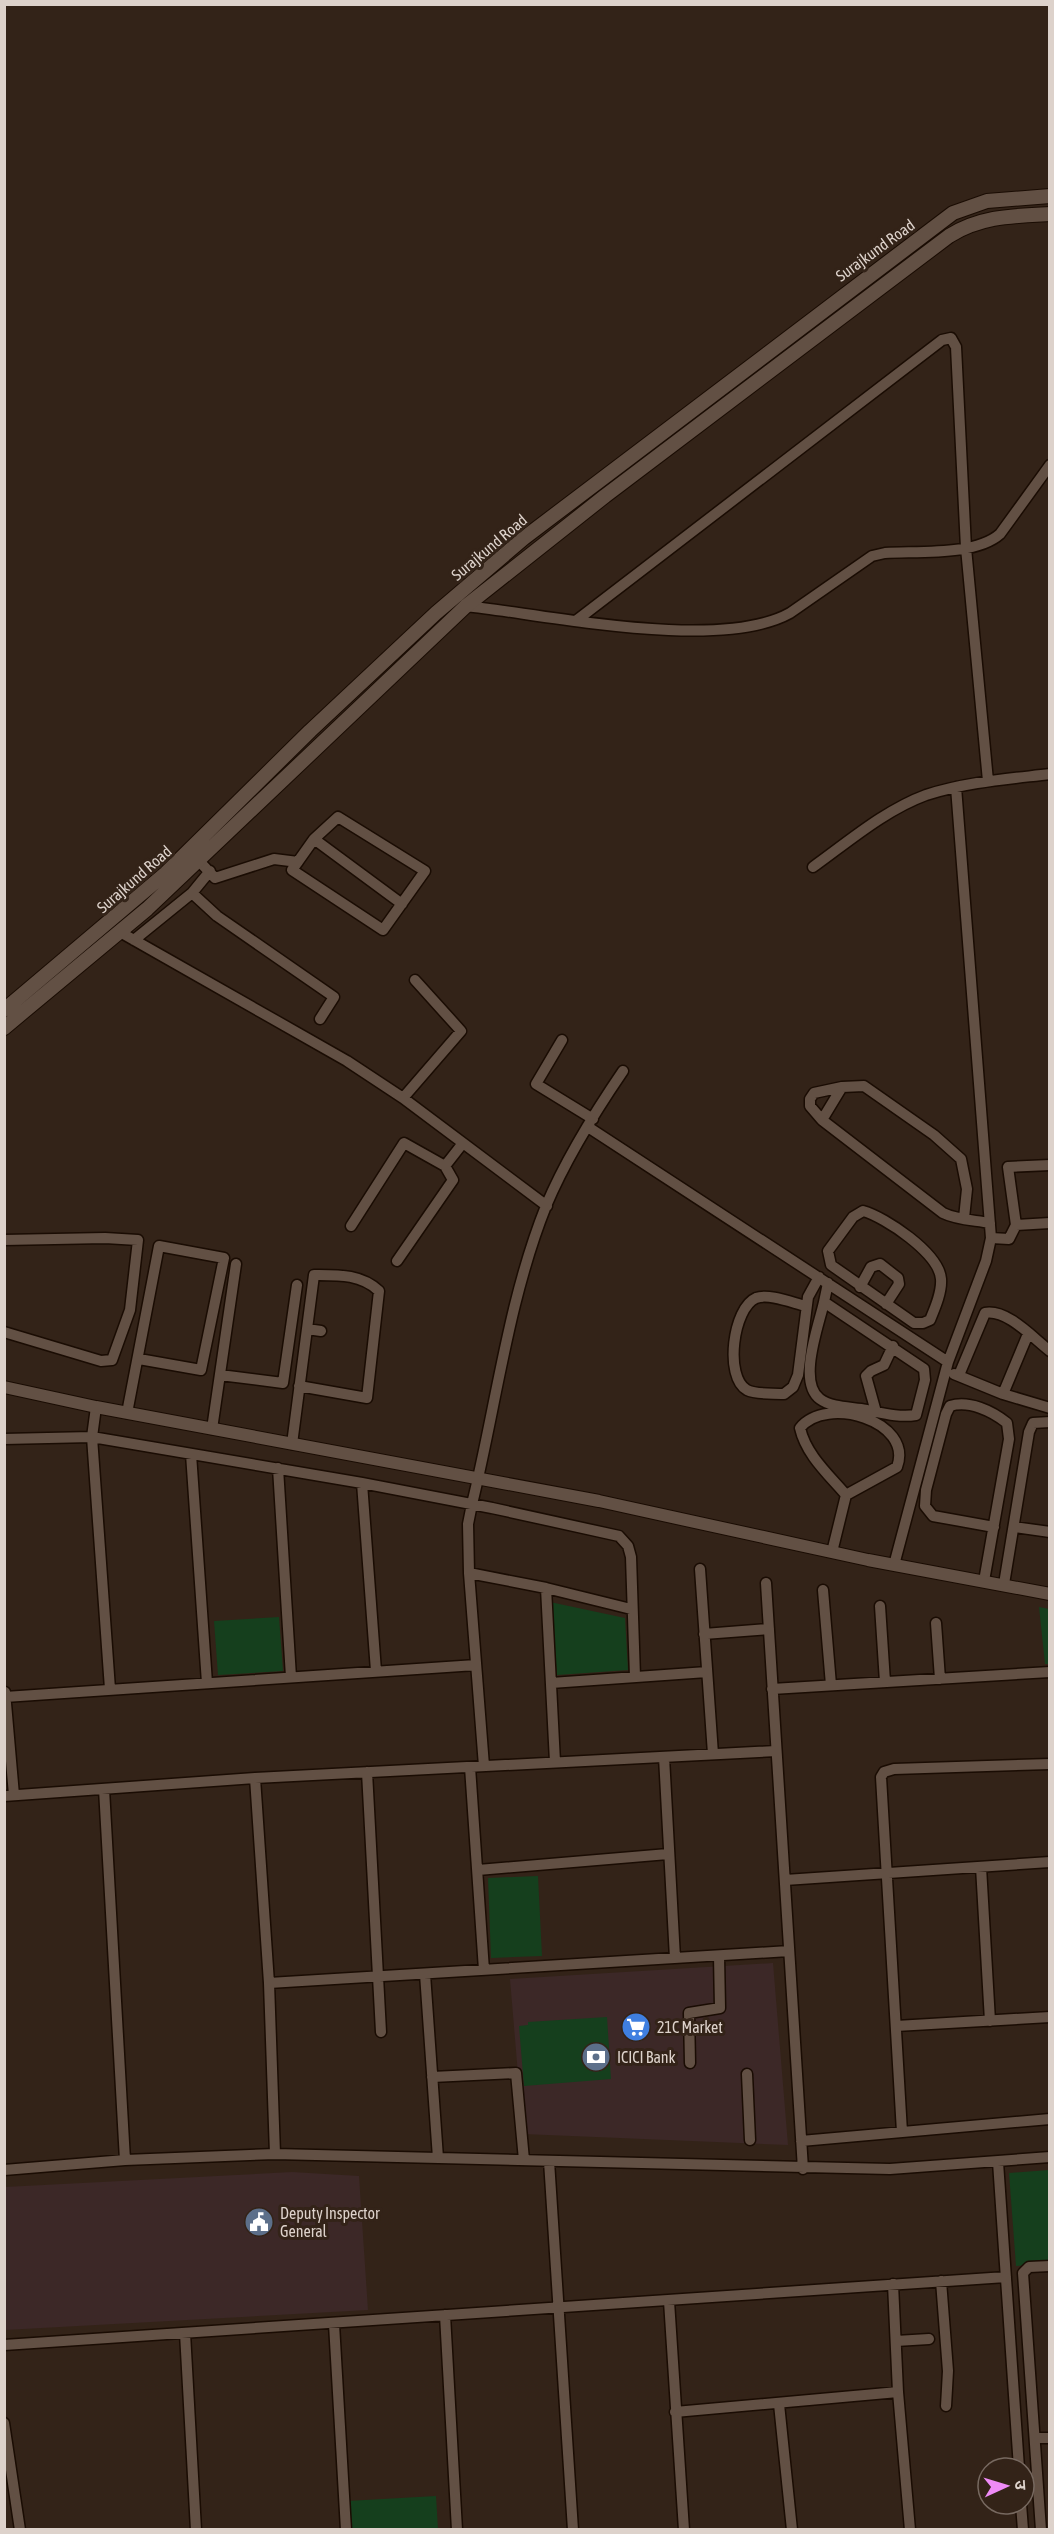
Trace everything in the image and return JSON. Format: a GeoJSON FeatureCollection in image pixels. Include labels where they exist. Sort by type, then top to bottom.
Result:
{"type":"FeatureCollection","features":[{"type":"Feature","properties":{"kind":"main road","name":"Surajkund Road"},"geometry":{"type":"LineString","coordinates":[[4,1010],[166,873],[319,723],[436,613],[524,538],[953,213],[987,201],[1050,196]]}},
{"type":"Feature","properties":{"kind":"main road","name":"Surajkund Road"},"geometry":{"type":"LineString","coordinates":[[4,1028],[120,932],[200,861],[466,606],[605,496],[949,236],[984,219],[1050,214]]}},
{"type":"Feature","properties":{"kind":"street"},"geometry":{"type":"LineString","coordinates":[[577,620],[947,338],[954,341],[956,347],[966,548],[988,781]]}},
{"type":"Feature","properties":{"kind":"street"},"geometry":{"type":"LineString","coordinates":[[466,606],[668,630],[753,628],[777,621],[790,614],[872,556],[983,545],[1000,534],[1050,465]]}},
{"type":"Feature","properties":{"kind":"street"},"geometry":{"type":"LineString","coordinates":[[813,867],[905,805],[925,796],[988,781],[1050,774]]}},
{"type":"Feature","properties":{"kind":"street"},"geometry":{"type":"LineString","coordinates":[[894,1565],[947,1366],[986,1262],[991,1238],[956,787]]}},
{"type":"Feature","properties":{"kind":"street"},"geometry":{"type":"LineString","coordinates":[[338,817],[425,871],[383,930],[292,870],[298,862],[315,839],[338,817]]}},
{"type":"Feature","properties":{"kind":"street"},"geometry":{"type":"LineString","coordinates":[[315,839],[402,904]]}},
{"type":"Feature","properties":{"kind":"street"},"geometry":{"type":"LineString","coordinates":[[200,861],[216,878],[274,859],[298,862]]}},
{"type":"Feature","properties":{"kind":"street"},"geometry":{"type":"LineString","coordinates":[[134,940],[192,893],[210,871]]}},
{"type":"Feature","properties":{"kind":"street"},"geometry":{"type":"LineString","coordinates":[[192,893],[217,916],[334,997],[320,1019]]}},
{"type":"Feature","properties":{"kind":"street"},"geometry":{"type":"LineString","coordinates":[[120,932],[347,1061],[404,1098],[547,1206]]}},
{"type":"Feature","properties":{"kind":"street"},"geometry":{"type":"LineString","coordinates":[[404,1098],[461,1031],[415,980]]}},
{"type":"Feature","properties":{"kind":"street"},"geometry":{"type":"LineString","coordinates":[[562,1040],[536,1084],[868,1309],[959,1376],[1003,1394],[1050,1408]]}},
{"type":"Feature","properties":{"kind":"street"},"geometry":{"type":"LineString","coordinates":[[484,1766],[469,1573],[468,1524],[472,1504],[522,1283],[547,1206],[591,1123],[623,1071]]}},
{"type":"Feature","properties":{"kind":"street"},"geometry":{"type":"LineString","coordinates":[[964,1218],[967,1189],[961,1159],[934,1135],[864,1086],[814,1092],[810,1099],[810,1106],[822,1120],[943,1213],[964,1218],[990,1223]]}},
{"type":"Feature","properties":{"kind":"street"},"geometry":{"type":"LineString","coordinates":[[822,1120],[842,1087]]}},
{"type":"Feature","properties":{"kind":"street"},"geometry":{"type":"LineString","coordinates":[[351,1226],[404,1143],[445,1166],[453,1180],[397,1261]]}},
{"type":"Feature","properties":{"kind":"street"},"geometry":{"type":"LineString","coordinates":[[445,1166],[463,1143]]}},
{"type":"Feature","properties":{"kind":"street"},"geometry":{"type":"LineString","coordinates":[[991,1238],[1009,1239],[1016,1226],[1008,1167],[1050,1164]]}},
{"type":"Feature","properties":{"kind":"street"},"geometry":{"type":"LineString","coordinates":[[863,1210],[880,1215],[929,1255],[937,1265],[941,1279],[936,1306],[930,1320],[914,1323],[875,1297],[831,1265],[828,1251],[853,1217],[863,1210]]}},
{"type":"Feature","properties":{"kind":"street"},"geometry":{"type":"LineString","coordinates":[[1016,1226],[1050,1223]]}},
{"type":"Feature","properties":{"kind":"street"},"geometry":{"type":"LineString","coordinates":[[4,1240],[105,1238],[138,1240],[130,1310],[112,1360],[101,1361],[4,1332]]}},
{"type":"Feature","properties":{"kind":"street"},"geometry":{"type":"LineString","coordinates":[[127,1413],[159,1246],[224,1258],[201,1370],[139,1359]]}},
{"type":"Feature","properties":{"kind":"street"},"geometry":{"type":"LineString","coordinates":[[212,1430],[236,1264]]}},
{"type":"Feature","properties":{"kind":"street"},"geometry":{"type":"LineString","coordinates":[[860,1287],[871,1267],[880,1264],[889,1269],[898,1278],[899,1284],[886,1304]]}},
{"type":"Feature","properties":{"kind":"street"},"geometry":{"type":"LineString","coordinates":[[292,1444],[299,1386],[314,1275],[341,1275],[369,1282],[380,1291],[367,1398],[299,1386]]}},
{"type":"Feature","properties":{"kind":"street"},"geometry":{"type":"LineString","coordinates":[[823,1280],[824,1302],[808,1367],[814,1390],[820,1399],[837,1406],[904,1417],[916,1414],[925,1380],[924,1369],[893,1346],[824,1302]]}},
{"type":"Feature","properties":{"kind":"street"},"geometry":{"type":"LineString","coordinates":[[806,1306],[762,1297],[754,1299],[737,1321],[734,1366],[739,1382],[746,1389],[784,1394],[794,1387],[798,1375],[808,1297],[823,1280]]}},
{"type":"Feature","properties":{"kind":"street"},"geometry":{"type":"LineString","coordinates":[[220,1375],[283,1383],[297,1285]]}},
{"type":"Feature","properties":{"kind":"street"},"geometry":{"type":"LineString","coordinates":[[868,1309],[875,1297]]}},
{"type":"Feature","properties":{"kind":"street"},"geometry":{"type":"LineString","coordinates":[[959,1376],[985,1313],[995,1311],[1050,1350]]}},
{"type":"Feature","properties":{"kind":"street"},"geometry":{"type":"LineString","coordinates":[[307,1329],[321,1331]]}},
{"type":"Feature","properties":{"kind":"street"},"geometry":{"type":"LineString","coordinates":[[1003,1394],[1028,1334]]}},
{"type":"Feature","properties":{"kind":"street"},"geometry":{"type":"LineString","coordinates":[[876,1412],[867,1373],[884,1365],[893,1346]]}},
{"type":"Feature","properties":{"kind":"street"},"geometry":{"type":"LineString","coordinates":[[4,1387],[212,1430],[478,1478],[894,1565],[1050,1594]]}},
{"type":"Feature","properties":{"kind":"street"},"geometry":{"type":"LineString","coordinates":[[984,1581],[994,1527],[1009,1439],[1007,1423],[997,1414],[962,1402],[950,1406],[946,1414],[926,1490],[925,1506],[933,1516],[994,1527]]}},
{"type":"Feature","properties":{"kind":"street"},"geometry":{"type":"LineString","coordinates":[[96,1407],[92,1437],[110,1689]]}},
{"type":"Feature","properties":{"kind":"street"},"geometry":{"type":"LineString","coordinates":[[832,1552],[846,1496],[897,1467],[900,1458],[899,1448],[890,1433],[875,1422],[829,1412],[805,1422],[800,1428],[810,1453],[846,1496]]}},
{"type":"Feature","properties":{"kind":"street"},"geometry":{"type":"LineString","coordinates":[[1004,1584],[1029,1432],[1033,1423],[1050,1422]]}},
{"type":"Feature","properties":{"kind":"street"},"geometry":{"type":"LineString","coordinates":[[4,1439],[92,1437],[362,1483],[613,1534],[625,1540],[631,1557],[635,1677]]}},
{"type":"Feature","properties":{"kind":"street"},"geometry":{"type":"LineString","coordinates":[[191,1454],[207,1683]]}},
{"type":"Feature","properties":{"kind":"street"},"geometry":{"type":"LineString","coordinates":[[278,1468],[291,1677]]}},
{"type":"Feature","properties":{"kind":"street"},"geometry":{"type":"LineString","coordinates":[[362,1483],[376,1671]]}},
{"type":"Feature","properties":{"kind":"street"},"geometry":{"type":"LineString","coordinates":[[1014,1527],[1050,1532]]}},
{"type":"Feature","properties":{"kind":"street"},"geometry":{"type":"LineString","coordinates":[[700,1569],[712,1754]]}},
{"type":"Feature","properties":{"kind":"street"},"geometry":{"type":"LineString","coordinates":[[469,1573],[546,1588],[631,1609]]}},
{"type":"Feature","properties":{"kind":"street"},"geometry":{"type":"LineString","coordinates":[[766,1583],[803,2169]]}},
{"type":"Feature","properties":{"kind":"street"},"geometry":{"type":"LineString","coordinates":[[546,1588],[555,1762]]}},
{"type":"Feature","properties":{"kind":"street"},"geometry":{"type":"LineString","coordinates":[[823,1590],[831,1685]]}},
{"type":"Feature","properties":{"kind":"street"},"geometry":{"type":"LineString","coordinates":[[880,1606],[885,1682]]}},
{"type":"Feature","properties":{"kind":"street"},"geometry":{"type":"LineString","coordinates":[[936,1623],[940,1679]]}},
{"type":"Feature","properties":{"kind":"street"},"geometry":{"type":"LineString","coordinates":[[704,1634],[769,1629]]}},
{"type":"Feature","properties":{"kind":"street"},"geometry":{"type":"LineString","coordinates":[[5,1697],[476,1665]]}},
{"type":"Feature","properties":{"kind":"street"},"geometry":{"type":"LineString","coordinates":[[551,1683],[707,1672]]}},
{"type":"Feature","properties":{"kind":"street"},"geometry":{"type":"LineString","coordinates":[[772,1689],[1050,1672]]}},
{"type":"Feature","properties":{"kind":"street"},"geometry":{"type":"LineString","coordinates":[[4,1692],[9,1796],[255,1778],[776,1751]]}},
{"type":"Feature","properties":{"kind":"street"},"geometry":{"type":"LineString","coordinates":[[664,1757],[675,1958]]}},
{"type":"Feature","properties":{"kind":"street"},"geometry":{"type":"LineString","coordinates":[[902,2132],[880,1781],[884,1772],[894,1769],[1050,1764]]}},
{"type":"Feature","properties":{"kind":"street"},"geometry":{"type":"LineString","coordinates":[[470,1767],[484,1970]]}},
{"type":"Feature","properties":{"kind":"street"},"geometry":{"type":"LineString","coordinates":[[367,1772],[381,2032]]}},
{"type":"Feature","properties":{"kind":"street"},"geometry":{"type":"LineString","coordinates":[[255,1778],[269,1983],[275,2154]]}},
{"type":"Feature","properties":{"kind":"street"},"geometry":{"type":"LineString","coordinates":[[104,1789],[125,2160]]}},
{"type":"Feature","properties":{"kind":"street"},"geometry":{"type":"LineString","coordinates":[[477,1870],[668,1854]]}},
{"type":"Feature","properties":{"kind":"street"},"geometry":{"type":"LineString","coordinates":[[785,1880],[1050,1862]]}},
{"type":"Feature","properties":{"kind":"street"},"geometry":{"type":"LineString","coordinates":[[981,1867],[990,2021]]}},
{"type":"Feature","properties":{"kind":"street"},"geometry":{"type":"LineString","coordinates":[[269,1983],[789,1951]]}},
{"type":"Feature","properties":{"kind":"street"},"geometry":{"type":"LineString","coordinates":[[690,2063],[689,2013],[720,2008],[719,1956]]}},
{"type":"Feature","properties":{"kind":"street"},"geometry":{"type":"LineString","coordinates":[[424,1974],[438,2158]]}},
{"type":"Feature","properties":{"kind":"street"},"geometry":{"type":"LineString","coordinates":[[896,2026],[1050,2018]]}},
{"type":"Feature","properties":{"kind":"street"},"geometry":{"type":"LineString","coordinates":[[432,2077],[516,2073],[524,2160]]}},
{"type":"Feature","properties":{"kind":"street"},"geometry":{"type":"LineString","coordinates":[[747,2074],[750,2140]]}},
{"type":"Feature","properties":{"kind":"street"},"geometry":{"type":"LineString","coordinates":[[801,2141],[1050,2119]]}},
{"type":"Feature","properties":{"kind":"street"},"geometry":{"type":"LineString","coordinates":[[4,2170],[125,2160],[275,2154],[803,2169],[890,2169],[1050,2157]]}},
{"type":"Feature","properties":{"kind":"street"},"geometry":{"type":"LineString","coordinates":[[549,2161],[556,2307],[573,2529]]}},
{"type":"Feature","properties":{"kind":"street"},"geometry":{"type":"LineString","coordinates":[[998,2162],[1017,2456]]}},
{"type":"Feature","properties":{"kind":"street"},"geometry":{"type":"LineString","coordinates":[[1041,2529],[1023,2273],[1029,2267],[1050,2266]]}},
{"type":"Feature","properties":{"kind":"street"},"geometry":{"type":"LineString","coordinates":[[4,2345],[1006,2277]]}},
{"type":"Feature","properties":{"kind":"street"},"geometry":{"type":"LineString","coordinates":[[941,2281],[948,2371],[945,2406]]}},
{"type":"Feature","properties":{"kind":"street"},"geometry":{"type":"LineString","coordinates":[[893,2284],[898,2392],[910,2529]]}},
{"type":"Feature","properties":{"kind":"street"},"geometry":{"type":"LineString","coordinates":[[669,2301],[684,2529]]}},
{"type":"Feature","properties":{"kind":"street"},"geometry":{"type":"LineString","coordinates":[[445,2315],[457,2529]]}},
{"type":"Feature","properties":{"kind":"street"},"geometry":{"type":"LineString","coordinates":[[334,2324],[346,2529]]}},
{"type":"Feature","properties":{"kind":"street"},"geometry":{"type":"LineString","coordinates":[[185,2333],[196,2529]]}},
{"type":"Feature","properties":{"kind":"street"},"geometry":{"type":"LineString","coordinates":[[896,2341],[929,2339]]}},
{"type":"Feature","properties":{"kind":"street"},"geometry":{"type":"LineString","coordinates":[[675,2412],[898,2392]]}},
{"type":"Feature","properties":{"kind":"street"},"geometry":{"type":"LineString","coordinates":[[779,2404],[792,2529]]}},
{"type":"Feature","properties":{"kind":"street"},"geometry":{"type":"LineString","coordinates":[[4,2423],[20,2529]]}},
{"type":"Feature","properties":{"kind":"street"},"geometry":{"type":"LineString","coordinates":[[1036,2438],[1050,2438]]}},
{"type":"Feature","properties":{"kind":"shaded area"},"geometry":{"type":"Polygon","coordinates":[[[773,1963],[788,2145],[523,2134],[510,1979],[773,1963]]]}},
{"type":"Feature","properties":{"kind":"shaded area"},"geometry":{"type":"Polygon","coordinates":[[[292,2172],[359,2176],[368,2310],[5,2330],[5,2187],[292,2172]]]}},
{"type":"Feature","properties":{"kind":"green space"},"geometry":{"type":"Polygon","coordinates":[[[550,1602],[625,1618],[628,1670],[557,1675],[550,1602]]]}},
{"type":"Feature","properties":{"kind":"green space"},"geometry":{"type":"Polygon","coordinates":[[[1039,1607],[1049,1609],[1049,1664],[1045,1664],[1039,1607]]]}},
{"type":"Feature","properties":{"kind":"green space"},"geometry":{"type":"Polygon","coordinates":[[[279,1617],[283,1671],[218,1675],[214,1621],[279,1617]]]}},
{"type":"Feature","properties":{"kind":"green space"},"geometry":{"type":"Polygon","coordinates":[[[538,1876],[542,1956],[491,1958],[488,1878],[538,1876]]]}},
{"type":"Feature","properties":{"kind":"green space"},"geometry":{"type":"Polygon","coordinates":[[[607,2017],[611,2079],[524,2086],[519,2026],[528,2025],[528,2022],[607,2017]]]}},
{"type":"Feature","properties":{"kind":"green space"},"geometry":{"type":"Polygon","coordinates":[[[1049,2170],[1049,2264],[1016,2266],[1009,2173],[1049,2170]]]}},
{"type":"Feature","properties":{"kind":"green space"},"geometry":{"type":"Polygon","coordinates":[[[436,2496],[438,2529],[349,2529],[347,2501],[436,2496]]]}},
{"type":"Feature","properties":{"kind":"place","name":"21C Market"},"geometry":{"type":"Point","coordinates":[636,2027]}},
{"type":"Feature","properties":{"kind":"place","name":"ICICI Bank"},"geometry":{"type":"Point","coordinates":[596,2057]}},
{"type":"Feature","properties":{"kind":"place","name":"Deputy Inspector General"},"geometry":{"type":"Point","coordinates":[259,2222]}}]}
